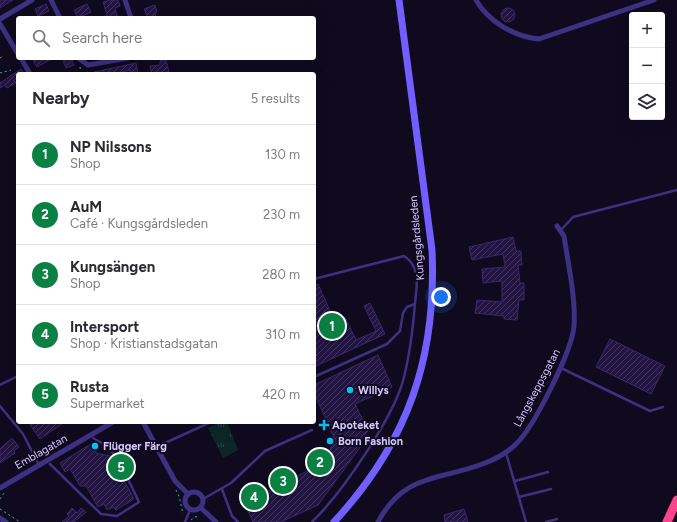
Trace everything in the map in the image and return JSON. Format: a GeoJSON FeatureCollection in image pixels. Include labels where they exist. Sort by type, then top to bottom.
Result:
{"type":"FeatureCollection","features":[{"type":"Feature","properties":{"kind":"highway"},"geometry":{"type":"LineString","coordinates":[[667,522],[677,500]]}},
{"type":"Feature","properties":{"kind":"main road","name":"Kungsgårdsleden"},"geometry":{"type":"LineString","coordinates":[[334,522],[364,488],[376,471],[402,423],[420,373],[431,318],[433,275],[432,250],[399,0]]}},
{"type":"Feature","properties":{"kind":"street"},"geometry":{"type":"LineString","coordinates":[[0,19],[32,0]]}},
{"type":"Feature","properties":{"kind":"street"},"geometry":{"type":"LineString","coordinates":[[51,0],[59,16]]}},
{"type":"Feature","properties":{"kind":"street"},"geometry":{"type":"LineString","coordinates":[[125,0],[130,16]]}},
{"type":"Feature","properties":{"kind":"street"},"geometry":{"type":"LineString","coordinates":[[476,0],[486,14],[501,25],[519,35],[539,39],[654,0]]}},
{"type":"Feature","properties":{"kind":"street"},"geometry":{"type":"LineString","coordinates":[[0,24],[16,51]]}},
{"type":"Feature","properties":{"kind":"street"},"geometry":{"type":"LineString","coordinates":[[22,60],[29,72]]}},
{"type":"Feature","properties":{"kind":"street"},"geometry":{"type":"LineString","coordinates":[[81,60],[88,64],[115,60]]}},
{"type":"Feature","properties":{"kind":"street","name":"Långskeppsgatan"},"geometry":{"type":"LineString","coordinates":[[378,522],[393,501],[414,484],[430,477],[483,464],[506,452],[525,434],[532,424],[570,348],[574,316],[564,236],[559,228]]}},
{"type":"Feature","properties":{"kind":"street","name":"Emblagatan"},"geometry":{"type":"LineString","coordinates":[[0,488],[110,424]]}},
{"type":"Feature","properties":{"kind":"street"},"geometry":{"type":"LineString","coordinates":[[144,424],[175,481],[188,494]]}},
{"type":"Feature","properties":{"kind":"street"},"geometry":{"type":"LineString","coordinates":[[197,492],[203,499],[201,508],[196,511],[190,510],[185,504],[188,494],[197,492]]}},
{"type":"Feature","properties":{"kind":"street"},"geometry":{"type":"LineString","coordinates":[[201,508],[216,522]]}},
{"type":"Feature","properties":{"kind":"street"},"geometry":{"type":"LineString","coordinates":[[0,518],[6,522]]}},
{"type":"Feature","properties":{"kind":"lane"},"geometry":{"type":"LineString","coordinates":[[559,228],[573,217],[677,190]]}},
{"type":"Feature","properties":{"kind":"lane"},"geometry":{"type":"LineString","coordinates":[[312,522],[352,473],[391,409],[404,379],[414,329],[417,273],[414,264],[404,256],[316,278]]}},
{"type":"Feature","properties":{"kind":"lane"},"geometry":{"type":"LineString","coordinates":[[316,376],[387,344],[400,331],[403,313],[407,307],[415,304]]}},
{"type":"Feature","properties":{"kind":"lane"},"geometry":{"type":"LineString","coordinates":[[560,367],[650,411],[663,407]]}},
{"type":"Feature","properties":{"kind":"lane"},"geometry":{"type":"LineString","coordinates":[[0,385],[16,377]]}},
{"type":"Feature","properties":{"kind":"lane"},"geometry":{"type":"LineString","coordinates":[[0,406],[23,434],[39,465]]}},
{"type":"Feature","properties":{"kind":"lane"},"geometry":{"type":"LineString","coordinates":[[154,442],[159,445],[165,443],[207,424]]}},
{"type":"Feature","properties":{"kind":"lane"},"geometry":{"type":"LineString","coordinates":[[203,499],[231,483],[265,451],[312,430]]}},
{"type":"Feature","properties":{"kind":"lane"},"geometry":{"type":"LineString","coordinates":[[50,464],[101,514],[117,516],[139,502],[127,477],[108,447],[93,438]]}},
{"type":"Feature","properties":{"kind":"lane"},"geometry":{"type":"LineString","coordinates":[[160,452],[161,446],[165,443]]}},
{"type":"Feature","properties":{"kind":"lane"},"geometry":{"type":"LineString","coordinates":[[506,452],[526,522]]}},
{"type":"Feature","properties":{"kind":"lane"},"geometry":{"type":"LineString","coordinates":[[514,482],[548,472]]}},
{"type":"Feature","properties":{"kind":"lane"},"geometry":{"type":"LineString","coordinates":[[222,489],[232,516],[238,522]]}},
{"type":"Feature","properties":{"kind":"lane"},"geometry":{"type":"LineString","coordinates":[[519,497],[551,489]]}},
{"type":"Feature","properties":{"kind":"lane"},"geometry":{"type":"LineString","coordinates":[[185,522],[190,510]]}},
{"type":"Feature","properties":{"kind":"lane"},"geometry":{"type":"LineString","coordinates":[[546,522],[557,519]]}},
{"type":"Feature","properties":{"kind":"path"},"geometry":{"type":"LineString","coordinates":[[0,73],[11,70]]}},
{"type":"Feature","properties":{"kind":"path"},"geometry":{"type":"LineString","coordinates":[[0,509],[20,522]]}},
{"type":"Feature","properties":{"kind":"path"},"geometry":{"type":"LineString","coordinates":[[190,522],[195,516],[201,516]]}},
{"type":"Feature","properties":{"kind":"green space"},"geometry":{"type":"Polygon","coordinates":[[[216,424],[228,424],[238,450],[223,458],[208,428],[216,424]]]}},
{"type":"Feature","properties":{"kind":"building"},"geometry":{"type":"Polygon","coordinates":[[[0,0],[13,0],[0,8],[0,0]]]}},
{"type":"Feature","properties":{"kind":"building"},"geometry":{"type":"Polygon","coordinates":[[[118,0],[120,6],[115,8],[117,16],[107,16],[103,2],[118,0]]]}},
{"type":"Feature","properties":{"kind":"building"},"geometry":{"type":"Polygon","coordinates":[[[46,4],[49,11],[38,16],[35,9],[46,4]]]}},
{"type":"Feature","properties":{"kind":"building"},"geometry":{"type":"Polygon","coordinates":[[[87,4],[91,12],[82,16],[77,16],[74,10],[87,4]]]}},
{"type":"Feature","properties":{"kind":"building"},"geometry":{"type":"Polygon","coordinates":[[[155,5],[157,12],[155,13],[156,16],[147,16],[144,9],[155,5]]]}},
{"type":"Feature","properties":{"kind":"building"},"geometry":{"type":"Polygon","coordinates":[[[505,8],[511,8],[515,12],[515,18],[511,22],[505,22],[501,18],[501,12],[505,8]]]}},
{"type":"Feature","properties":{"kind":"building"},"geometry":{"type":"Polygon","coordinates":[[[33,60],[49,60],[37,67],[33,60]]]}},
{"type":"Feature","properties":{"kind":"building"},"geometry":{"type":"Polygon","coordinates":[[[63,60],[72,60],[74,65],[66,68],[63,60]]]}},
{"type":"Feature","properties":{"kind":"building"},"geometry":{"type":"Polygon","coordinates":[[[166,60],[169,72],[152,72],[150,66],[160,65],[160,61],[166,60]]]}},
{"type":"Feature","properties":{"kind":"building"},"geometry":{"type":"Polygon","coordinates":[[[136,63],[138,72],[130,72],[130,70],[122,72],[94,72],[136,63]]]}},
{"type":"Feature","properties":{"kind":"building"},"geometry":{"type":"Polygon","coordinates":[[[16,72],[16,78],[14,80],[16,83],[7,88],[5,85],[0,88],[0,83],[16,72]]]}},
{"type":"Feature","properties":{"kind":"building"},"geometry":{"type":"Polygon","coordinates":[[[513,237],[516,251],[521,251],[522,265],[518,265],[520,283],[524,283],[524,300],[519,300],[517,320],[504,319],[504,316],[475,313],[477,300],[502,302],[502,281],[483,283],[482,269],[505,267],[503,254],[472,260],[469,247],[513,237]]]}},
{"type":"Feature","properties":{"kind":"building"},"geometry":{"type":"Polygon","coordinates":[[[318,284],[335,322],[345,317],[356,340],[376,331],[364,306],[370,303],[385,334],[316,366],[316,285],[318,284]]]}},
{"type":"Feature","properties":{"kind":"building"},"geometry":{"type":"Polygon","coordinates":[[[610,339],[665,366],[651,394],[596,367],[610,339]]]}},
{"type":"Feature","properties":{"kind":"building"},"geometry":{"type":"Polygon","coordinates":[[[378,355],[392,387],[355,404],[368,431],[365,434],[367,438],[318,505],[281,522],[253,522],[244,503],[323,463],[335,440],[316,397],[316,384],[378,355]]]}},
{"type":"Feature","properties":{"kind":"building"},"geometry":{"type":"Polygon","coordinates":[[[29,424],[62,424],[40,439],[29,424]]]}},
{"type":"Feature","properties":{"kind":"building"},"geometry":{"type":"Polygon","coordinates":[[[12,438],[19,447],[14,451],[15,453],[0,463],[0,449],[12,438]]]}},
{"type":"Feature","properties":{"kind":"building"},"geometry":{"type":"Polygon","coordinates":[[[91,444],[96,453],[111,456],[134,499],[116,510],[113,507],[107,510],[104,504],[98,507],[86,486],[80,486],[70,469],[65,472],[60,463],[91,444]]]}},
{"type":"Feature","properties":{"kind":"building"},"geometry":{"type":"Polygon","coordinates":[[[72,508],[77,513],[81,508],[86,512],[74,522],[62,522],[69,516],[67,514],[72,508]]]}},
{"type":"Feature","properties":{"kind":"building"},"geometry":{"type":"Polygon","coordinates":[[[464,509],[468,522],[445,522],[444,515],[464,509]]]}},
{"type":"Feature","properties":{"kind":"place","name":"NP Nilssons"},"geometry":{"type":"Point","coordinates":[332,326]}},
{"type":"Feature","properties":{"kind":"place","name":"Willys"},"geometry":{"type":"Point","coordinates":[350,390]}},
{"type":"Feature","properties":{"kind":"place","name":"Apoteket"},"geometry":{"type":"Point","coordinates":[324,425]}},
{"type":"Feature","properties":{"kind":"place","name":"Born Fashion"},"geometry":{"type":"Point","coordinates":[330,441]}},
{"type":"Feature","properties":{"kind":"place","name":"Flügger Färg"},"geometry":{"type":"Point","coordinates":[95,446]}},
{"type":"Feature","properties":{"kind":"place","name":"AuM"},"geometry":{"type":"Point","coordinates":[320,462]}},
{"type":"Feature","properties":{"kind":"place","name":"Rusta"},"geometry":{"type":"Point","coordinates":[121,467]}},
{"type":"Feature","properties":{"kind":"place","name":"Kungsängen"},"geometry":{"type":"Point","coordinates":[283,481]}},
{"type":"Feature","properties":{"kind":"place","name":"Intersport"},"geometry":{"type":"Point","coordinates":[254,497]}}]}
